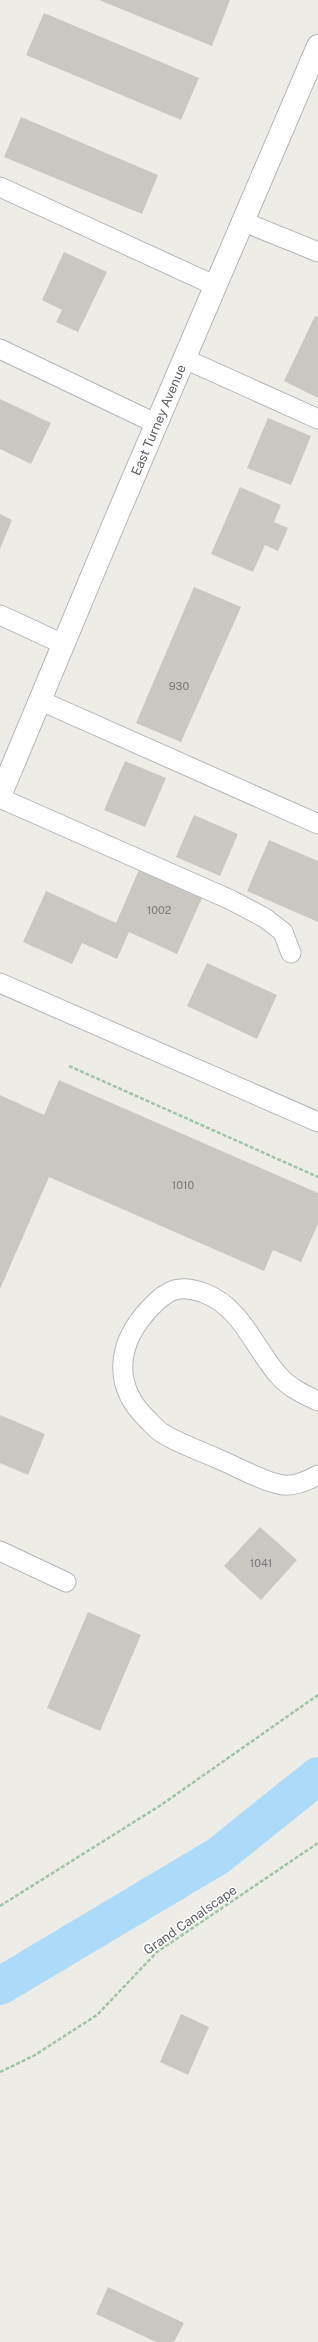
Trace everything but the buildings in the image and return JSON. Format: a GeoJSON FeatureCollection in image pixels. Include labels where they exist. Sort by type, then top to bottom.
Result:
{"type":"FeatureCollection","features":[{"type":"Feature","properties":{"kind":"street","name":"East Turney Avenue"},"geometry":{"type":"LineString","coordinates":[[0,797],[39,700],[318,46]]}},
{"type":"Feature","properties":{"kind":"lane"},"geometry":{"type":"LineString","coordinates":[[0,187],[216,286]]}},
{"type":"Feature","properties":{"kind":"lane"},"geometry":{"type":"LineString","coordinates":[[244,222],[318,252]]}},
{"type":"Feature","properties":{"kind":"lane"},"geometry":{"type":"LineString","coordinates":[[0,350],[157,424]]}},
{"type":"Feature","properties":{"kind":"lane"},"geometry":{"type":"LineString","coordinates":[[185,360],[318,419]]}},
{"type":"Feature","properties":{"kind":"lane"},"geometry":{"type":"LineString","coordinates":[[0,615],[63,644]]}},
{"type":"Feature","properties":{"kind":"lane"},"geometry":{"type":"LineString","coordinates":[[39,700],[318,824]]}},
{"type":"Feature","properties":{"kind":"lane"},"geometry":{"type":"LineString","coordinates":[[0,797],[231,900],[266,918],[283,932],[291,953]]}},
{"type":"Feature","properties":{"kind":"lane"},"geometry":{"type":"LineString","coordinates":[[0,983],[318,1122]]}},
{"type":"Feature","properties":{"kind":"lane"},"geometry":{"type":"LineString","coordinates":[[318,1401],[297,1391],[280,1378],[239,1318],[218,1301],[204,1293],[183,1288],[164,1292],[147,1310],[128,1337],[123,1367],[125,1388],[135,1408],[161,1432],[279,1485],[303,1482],[318,1475]]}},
{"type":"Feature","properties":{"kind":"lane"},"geometry":{"type":"LineString","coordinates":[[0,1551],[66,1582]]}},
{"type":"Feature","properties":{"kind":"path"},"geometry":{"type":"LineString","coordinates":[[69,1066],[318,1177]]}},
{"type":"Feature","properties":{"kind":"path"},"geometry":{"type":"LineString","coordinates":[[0,1906],[161,1805],[318,1695]]}},
{"type":"Feature","properties":{"kind":"path","name":"Grand Canalscape"},"geometry":{"type":"LineString","coordinates":[[0,2072],[35,2055],[97,2015],[157,1952],[318,1843]]}},
{"type":"Feature","properties":{"kind":"waterway"},"geometry":{"type":"LineString","coordinates":[[0,1986],[218,1856],[318,1776]]}}]}
